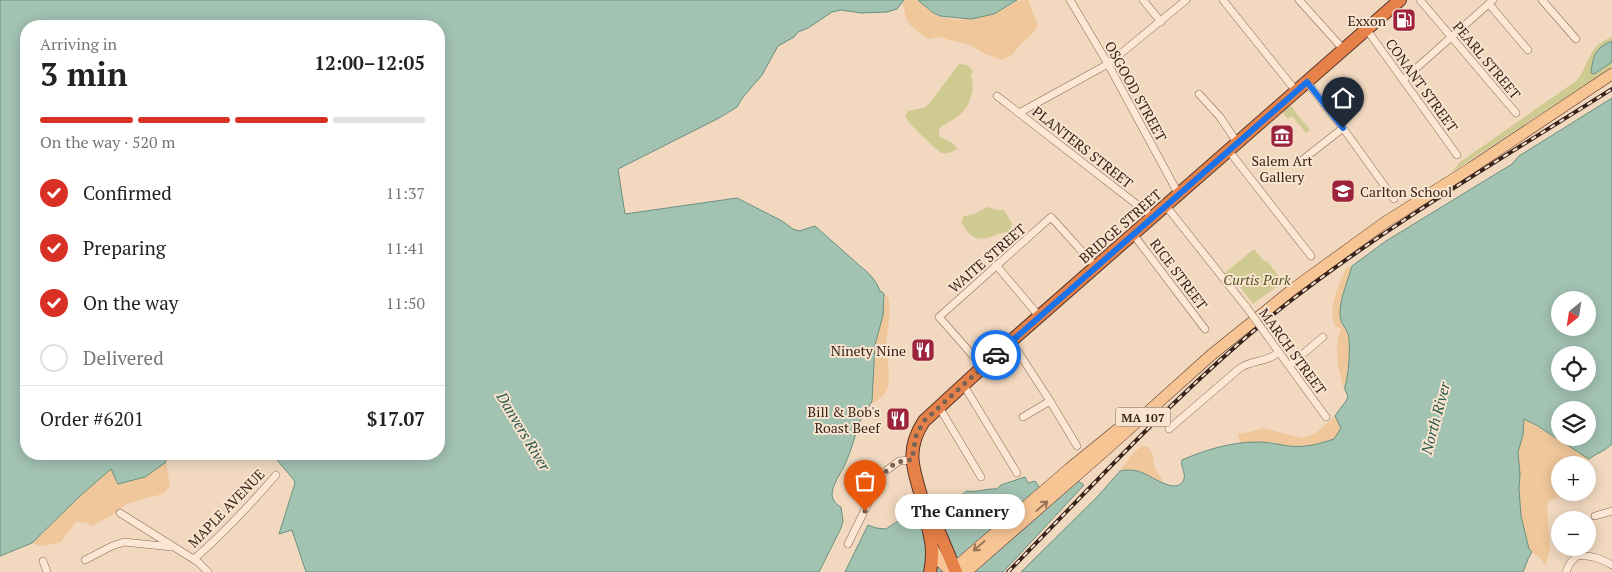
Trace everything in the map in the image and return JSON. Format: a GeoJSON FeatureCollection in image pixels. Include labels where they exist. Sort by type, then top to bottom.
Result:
{"type":"FeatureCollection","features":[{"type":"Feature","properties":{"kind":"highway","name":"BRIDGE STREET"},"geometry":{"type":"LineString","coordinates":[[930,572],[933,549],[912,460],[913,446],[919,428],[924,421],[1039,316],[1367,30],[1397,1]]}},
{"type":"Feature","properties":{"kind":"highway","name":"BRIDGE STREET"},"geometry":{"type":"LineString","coordinates":[[923,501],[933,517],[955,571]]}},
{"type":"Feature","properties":{"kind":"main road","name":"MA 107"},"geometry":{"type":"LineString","coordinates":[[955,571],[1072,473],[1165,390],[1332,259],[1612,74]]}},
{"type":"Feature","properties":{"kind":"main road","name":"BRIDGE STREET"},"geometry":{"type":"LineString","coordinates":[[933,549],[940,562],[955,571]]}},
{"type":"Feature","properties":{"kind":"street","name":"OSGOOD STREET"},"geometry":{"type":"LineString","coordinates":[[1070,0],[1108,64],[1178,195]]}},
{"type":"Feature","properties":{"kind":"street"},"geometry":{"type":"LineString","coordinates":[[1143,0],[1161,22]]}},
{"type":"Feature","properties":{"kind":"street"},"geometry":{"type":"LineString","coordinates":[[1019,113],[1108,64],[1186,0]]}},
{"type":"Feature","properties":{"kind":"street"},"geometry":{"type":"LineString","coordinates":[[1224,0],[1296,91]]}},
{"type":"Feature","properties":{"kind":"street"},"geometry":{"type":"LineString","coordinates":[[1299,0],[1344,50]]}},
{"type":"Feature","properties":{"kind":"street","name":"PEARL STREET"},"geometry":{"type":"LineString","coordinates":[[1420,0],[1516,113]]}},
{"type":"Feature","properties":{"kind":"street"},"geometry":{"type":"LineString","coordinates":[[1542,0],[1576,39]]}},
{"type":"Feature","properties":{"kind":"street"},"geometry":{"type":"LineString","coordinates":[[1403,80],[1491,2],[1528,50]]}},
{"type":"Feature","properties":{"kind":"street","name":"CONANT STREET"},"geometry":{"type":"LineString","coordinates":[[1367,30],[1457,155]]}},
{"type":"Feature","properties":{"kind":"street"},"geometry":{"type":"LineString","coordinates":[[1307,82],[1394,199]]}},
{"type":"Feature","properties":{"kind":"street"},"geometry":{"type":"LineString","coordinates":[[1200,94],[1220,117],[1233,147],[1311,256]]}},
{"type":"Feature","properties":{"kind":"street","name":"PLANTERS STREET"},"geometry":{"type":"LineString","coordinates":[[997,96],[1154,217]]}},
{"type":"Feature","properties":{"kind":"street"},"geometry":{"type":"LineString","coordinates":[[1301,161],[1343,128]]}},
{"type":"Feature","properties":{"kind":"street","name":"MARCH STREET"},"geometry":{"type":"LineString","coordinates":[[1166,206],[1247,308],[1326,417]]}},
{"type":"Feature","properties":{"kind":"street","name":"WAITE STREET"},"geometry":{"type":"LineString","coordinates":[[983,367],[939,317],[996,265],[1051,217],[1096,267]]}},
{"type":"Feature","properties":{"kind":"street","name":"RICE STREET"},"geometry":{"type":"LineString","coordinates":[[1133,234],[1205,329]]}},
{"type":"Feature","properties":{"kind":"street"},"geometry":{"type":"LineString","coordinates":[[996,265],[1039,316]]}},
{"type":"Feature","properties":{"kind":"street"},"geometry":{"type":"LineString","coordinates":[[1290,365],[1323,337]]}},
{"type":"Feature","properties":{"kind":"street"},"geometry":{"type":"LineString","coordinates":[[1011,342],[1077,446]]}},
{"type":"Feature","properties":{"kind":"street"},"geometry":{"type":"LineString","coordinates":[[1169,429],[1240,368],[1253,362],[1268,359],[1279,352]]}},
{"type":"Feature","properties":{"kind":"street"},"geometry":{"type":"LineString","coordinates":[[963,384],[1017,473]]}},
{"type":"Feature","properties":{"kind":"street"},"geometry":{"type":"LineString","coordinates":[[1022,417],[1050,401]]}},
{"type":"Feature","properties":{"kind":"street"},"geometry":{"type":"LineString","coordinates":[[938,407],[981,477]]}},
{"type":"Feature","properties":{"kind":"street"},"geometry":{"type":"LineString","coordinates":[[848,544],[883,473],[899,461],[912,460]]}},
{"type":"Feature","properties":{"kind":"street","name":"MAPLE AVENUE"},"geometry":{"type":"LineString","coordinates":[[194,559],[217,540],[276,474]]}},
{"type":"Feature","properties":{"kind":"street"},"geometry":{"type":"LineString","coordinates":[[1596,516],[1612,511]]}},
{"type":"Feature","properties":{"kind":"street"},"geometry":{"type":"LineString","coordinates":[[120,512],[194,559],[208,572]]}},
{"type":"Feature","properties":{"kind":"street"},"geometry":{"type":"LineString","coordinates":[[85,560],[124,542],[175,547]]}},
{"type":"Feature","properties":{"kind":"street"},"geometry":{"type":"LineString","coordinates":[[1566,572],[1570,563],[1577,556],[1588,555],[1612,565]]}},
{"type":"Feature","properties":{"kind":"street"},"geometry":{"type":"LineString","coordinates":[[43,560],[47,572]]}},
{"type":"Feature","properties":{"kind":"green space"},"geometry":{"type":"Polygon","coordinates":[[[1612,37],[1612,67],[1452,172],[1460,162],[1576,81],[1593,51],[1604,41],[1612,37]]]}},
{"type":"Feature","properties":{"kind":"green space"},"geometry":{"type":"Polygon","coordinates":[[[959,64],[967,65],[973,71],[971,76],[972,93],[968,104],[961,114],[939,129],[939,136],[952,143],[957,149],[942,153],[929,143],[907,119],[906,115],[908,111],[924,108],[929,104],[959,64]]]}},
{"type":"Feature","properties":{"kind":"green space"},"geometry":{"type":"Polygon","coordinates":[[[1290,105],[1310,130],[1306,133],[1292,116],[1288,119],[1282,112],[1290,105]]]}},
{"type":"Feature","properties":{"kind":"green space"},"geometry":{"type":"Polygon","coordinates":[[[987,207],[1004,210],[1012,223],[1010,232],[980,239],[968,232],[961,222],[964,216],[972,215],[987,207]]]}},
{"type":"Feature","properties":{"kind":"green space","name":"Curtis Park"},"geometry":{"type":"Polygon","coordinates":[[[1254,249],[1265,262],[1267,261],[1283,282],[1253,304],[1231,275],[1225,280],[1221,276],[1254,249]]]}},
{"type":"Feature","properties":{"kind":"sand"},"geometry":{"type":"Polygon","coordinates":[[[904,0],[918,0],[932,13],[941,17],[968,19],[995,12],[1016,2],[1028,0],[1038,25],[1034,32],[1012,55],[1002,60],[985,54],[970,45],[938,37],[928,39],[910,25],[906,18],[904,0]]]}},
{"type":"Feature","properties":{"kind":"sand"},"geometry":{"type":"Polygon","coordinates":[[[1352,266],[1340,309],[1341,322],[1347,330],[1350,345],[1344,388],[1338,366],[1337,351],[1341,329],[1335,326],[1333,304],[1346,268],[1352,266]]]}},
{"type":"Feature","properties":{"kind":"sand"},"geometry":{"type":"Polygon","coordinates":[[[884,294],[888,297],[890,309],[886,341],[889,381],[884,395],[879,400],[870,404],[873,392],[875,345],[885,301],[884,294]]]}},
{"type":"Feature","properties":{"kind":"sand"},"geometry":{"type":"Polygon","coordinates":[[[1335,416],[1341,428],[1334,439],[1314,445],[1289,446],[1272,442],[1240,443],[1238,434],[1262,428],[1303,438],[1316,433],[1335,416]]]}},
{"type":"Feature","properties":{"kind":"sand"},"geometry":{"type":"Polygon","coordinates":[[[1524,419],[1551,436],[1551,446],[1568,446],[1584,456],[1551,456],[1551,500],[1547,504],[1550,550],[1545,566],[1541,559],[1529,549],[1521,516],[1518,452],[1523,435],[1524,419]]]}},
{"type":"Feature","properties":{"kind":"sand"},"geometry":{"type":"Polygon","coordinates":[[[1142,446],[1148,447],[1152,453],[1154,466],[1164,483],[1137,471],[1120,471],[1133,453],[1142,446]]]}},
{"type":"Feature","properties":{"kind":"sand"},"geometry":{"type":"Polygon","coordinates":[[[166,462],[170,486],[163,494],[125,505],[116,513],[92,526],[85,522],[76,522],[61,542],[41,546],[32,543],[111,468],[118,484],[145,477],[166,462]]]}},
{"type":"Feature","properties":{"kind":"water","name":"Danvers River"},"geometry":{"type":"Polygon","coordinates":[[[0,0],[904,0],[897,9],[887,12],[861,13],[841,10],[832,12],[808,28],[798,32],[794,37],[778,46],[762,75],[737,107],[618,169],[625,214],[737,198],[782,221],[793,229],[799,231],[815,226],[869,274],[884,294],[883,315],[875,345],[872,401],[860,421],[848,458],[832,491],[832,497],[841,507],[843,521],[819,572],[306,572],[292,530],[279,534],[295,483],[277,460],[445,460],[445,20],[20,20],[20,460],[166,460],[166,462],[145,477],[118,484],[111,469],[32,543],[0,556],[0,0]]]}},
{"type":"Feature","properties":{"kind":"water"},"geometry":{"type":"Polygon","coordinates":[[[918,0],[1017,0],[994,14],[971,19],[940,16],[918,0]]]}},
{"type":"Feature","properties":{"kind":"water"},"geometry":{"type":"Polygon","coordinates":[[[1612,41],[1612,62],[1594,74],[1591,73],[1596,53],[1612,41]]]}},
{"type":"Feature","properties":{"kind":"water","name":"North River"},"geometry":{"type":"Polygon","coordinates":[[[1612,98],[1612,444],[1594,456],[1584,456],[1569,446],[1596,446],[1596,401],[1551,401],[1551,435],[1524,419],[1523,435],[1518,452],[1519,489],[1521,516],[1529,549],[1532,552],[1523,572],[1021,572],[1098,496],[1120,471],[1137,471],[1165,484],[1176,486],[1181,484],[1184,479],[1182,460],[1209,450],[1247,442],[1306,446],[1334,439],[1341,428],[1335,416],[1348,397],[1345,388],[1349,364],[1349,339],[1341,320],[1340,311],[1352,266],[1386,241],[1512,164],[1519,156],[1612,98]]]}},
{"type":"Feature","properties":{"kind":"water"},"geometry":{"type":"Polygon","coordinates":[[[1025,477],[1028,483],[1035,481],[1039,487],[1078,481],[1084,485],[1003,572],[845,572],[868,525],[886,529],[912,512],[936,505],[941,501],[957,498],[967,491],[997,489],[1001,485],[1025,477]]]}},
{"type":"Feature","properties":{"kind":"railway"},"geometry":{"type":"LineString","coordinates":[[1008,572],[1179,398],[1251,333],[1289,302],[1407,218],[1612,89]]}},
{"type":"Feature","properties":{"kind":"way so far"},"geometry":{"type":"LineString","coordinates":[[865,511],[883,473],[899,461],[912,460],[916,436],[924,421],[996,355]]}},
{"type":"Feature","properties":{"kind":"place","name":"Exxon"},"geometry":{"type":"Point","coordinates":[1404,20]}},
{"type":"Feature","properties":{"kind":"place","name":"Salem Art Gallery"},"geometry":{"type":"Point","coordinates":[1282,136]}},
{"type":"Feature","properties":{"kind":"place","name":"Carlton School"},"geometry":{"type":"Point","coordinates":[1343,191]}},
{"type":"Feature","properties":{"kind":"place","name":"Ninety Nine"},"geometry":{"type":"Point","coordinates":[923,350]}},
{"type":"Feature","properties":{"kind":"place","name":"Bill & Bob's Roast Beef"},"geometry":{"type":"Point","coordinates":[898,419]}},
{"type":"Feature","properties":{"kind":"place","name":"The Cannery"},"geometry":{"type":"Point","coordinates":[865,511]}},
{"type":"Feature","properties":{"kind":"route"},"geometry":{"type":"LineString","coordinates":[[996,355],[1307,82],[1343,128]]}}]}
